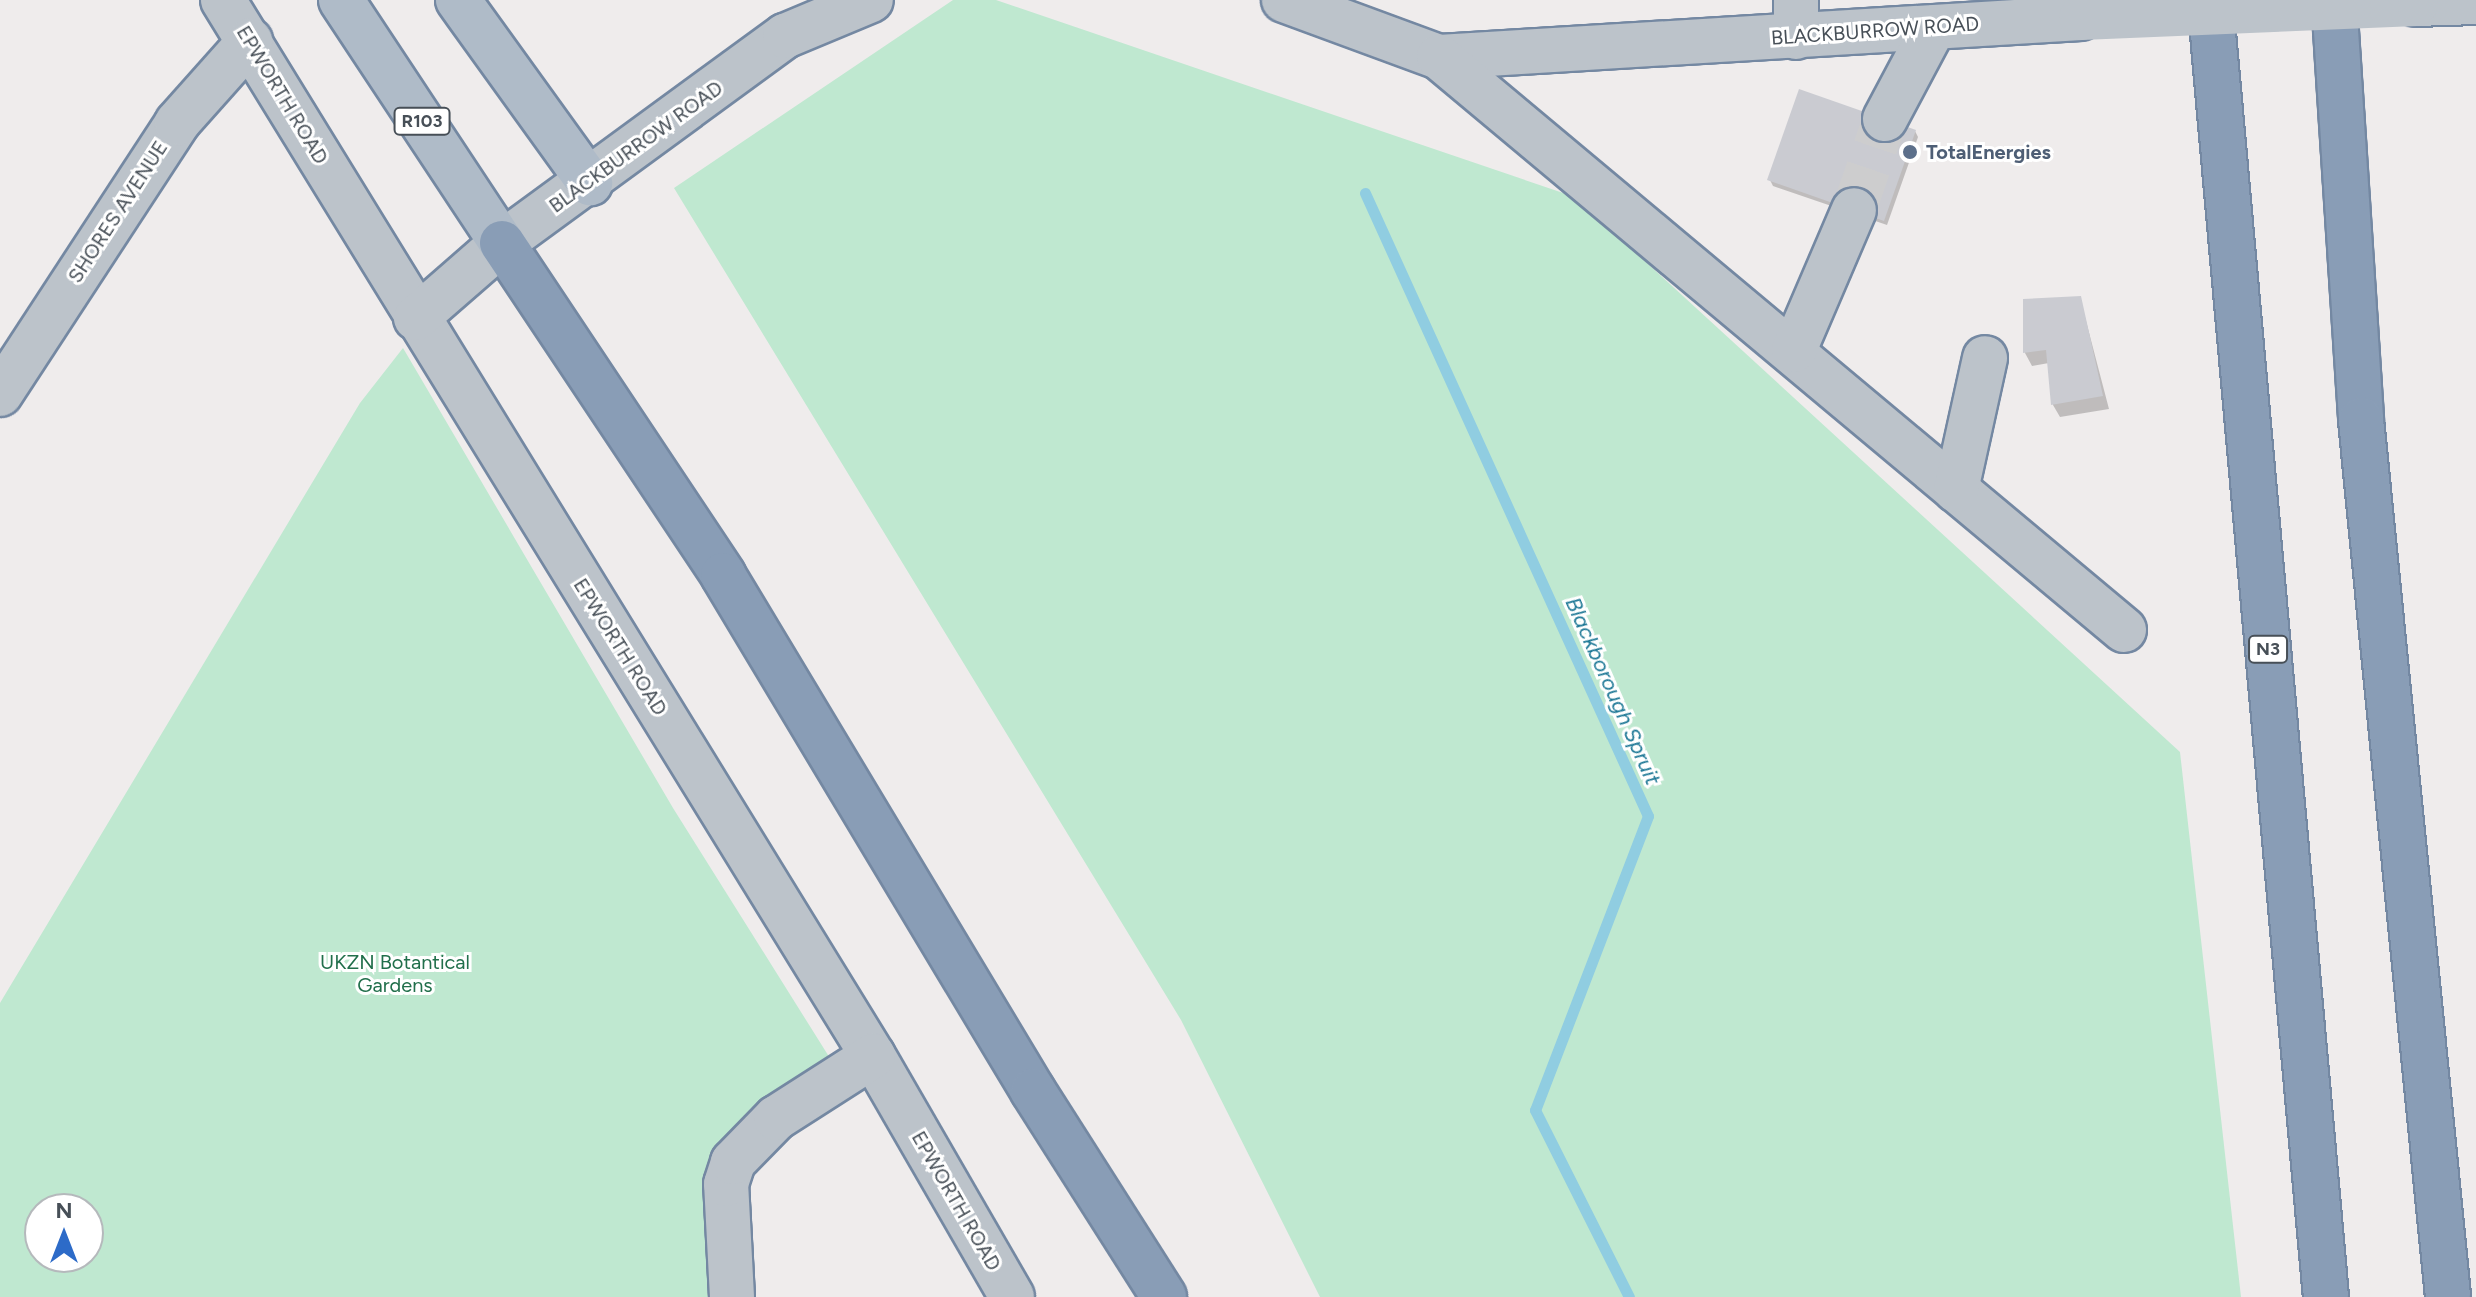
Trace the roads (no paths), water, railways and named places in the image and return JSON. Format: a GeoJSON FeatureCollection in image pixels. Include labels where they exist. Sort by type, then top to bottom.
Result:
{"type":"FeatureCollection","features":[{"type":"Feature","properties":{"kind":"highway","name":"N3"},"geometry":{"type":"LineString","coordinates":[[2210,0],[2326,1297]]}},
{"type":"Feature","properties":{"kind":"highway"},"geometry":{"type":"LineString","coordinates":[[2334,0],[2361,420],[2448,1297]]}},
{"type":"Feature","properties":{"kind":"highway"},"geometry":{"type":"LineString","coordinates":[[502,243],[723,575],[1033,1091],[1164,1297]]}},
{"type":"Feature","properties":{"kind":"main road","name":"R103"},"geometry":{"type":"LineString","coordinates":[[341,0],[502,243]]}},
{"type":"Feature","properties":{"kind":"main road"},"geometry":{"type":"LineString","coordinates":[[458,0],[590,183]]}},
{"type":"Feature","properties":{"kind":"street","name":"EPWORTH ROAD"},"geometry":{"type":"LineString","coordinates":[[223,0],[873,1056],[1012,1297]]}},
{"type":"Feature","properties":{"kind":"street"},"geometry":{"type":"LineString","coordinates":[[785,36],[814,0]]}},
{"type":"Feature","properties":{"kind":"street","name":"BLACKBURROW ROAD"},"geometry":{"type":"LineString","coordinates":[[416,318],[502,243],[590,183],[785,36],[871,0]]}},
{"type":"Feature","properties":{"kind":"street","name":"BLACKBURROW ROAD"},"geometry":{"type":"LineString","coordinates":[[1284,0],[1439,57],[1796,18],[1934,27],[2003,11],[2081,18],[2476,2]]}},
{"type":"Feature","properties":{"kind":"street"},"geometry":{"type":"LineString","coordinates":[[1885,119],[1934,27]]}},
{"type":"Feature","properties":{"kind":"street","name":"SHORES AVENUE"},"geometry":{"type":"LineString","coordinates":[[0,394],[177,123],[250,41]]}},
{"type":"Feature","properties":{"kind":"street"},"geometry":{"type":"LineString","coordinates":[[1439,57],[1794,350],[2124,630]]}},
{"type":"Feature","properties":{"kind":"street"},"geometry":{"type":"LineString","coordinates":[[1794,350],[1854,210]]}},
{"type":"Feature","properties":{"kind":"street"},"geometry":{"type":"LineString","coordinates":[[1956,490],[1985,358]]}},
{"type":"Feature","properties":{"kind":"street"},"geometry":{"type":"LineString","coordinates":[[732,1297],[726,1184],[733,1162],[776,1118],[873,1056]]}},
{"type":"Feature","properties":{"kind":"waterway","name":"Blackborough Spruit"},"geometry":{"type":"LineString","coordinates":[[1365,193],[1648,816],[1535,1110],[1629,1297]]}},
{"type":"Feature","properties":{"kind":"tunnel"},"geometry":{"type":"LineString","coordinates":[[1854,210],[1885,119]]}},
{"type":"Feature","properties":{"kind":"place","name":"TotalEnergies"},"geometry":{"type":"Point","coordinates":[1910,152]}},
{"type":"Feature","properties":{"kind":"park label","name":"UKZN Botantical Gardens"},"geometry":{"type":"Point","coordinates":[395,974]}}]}
